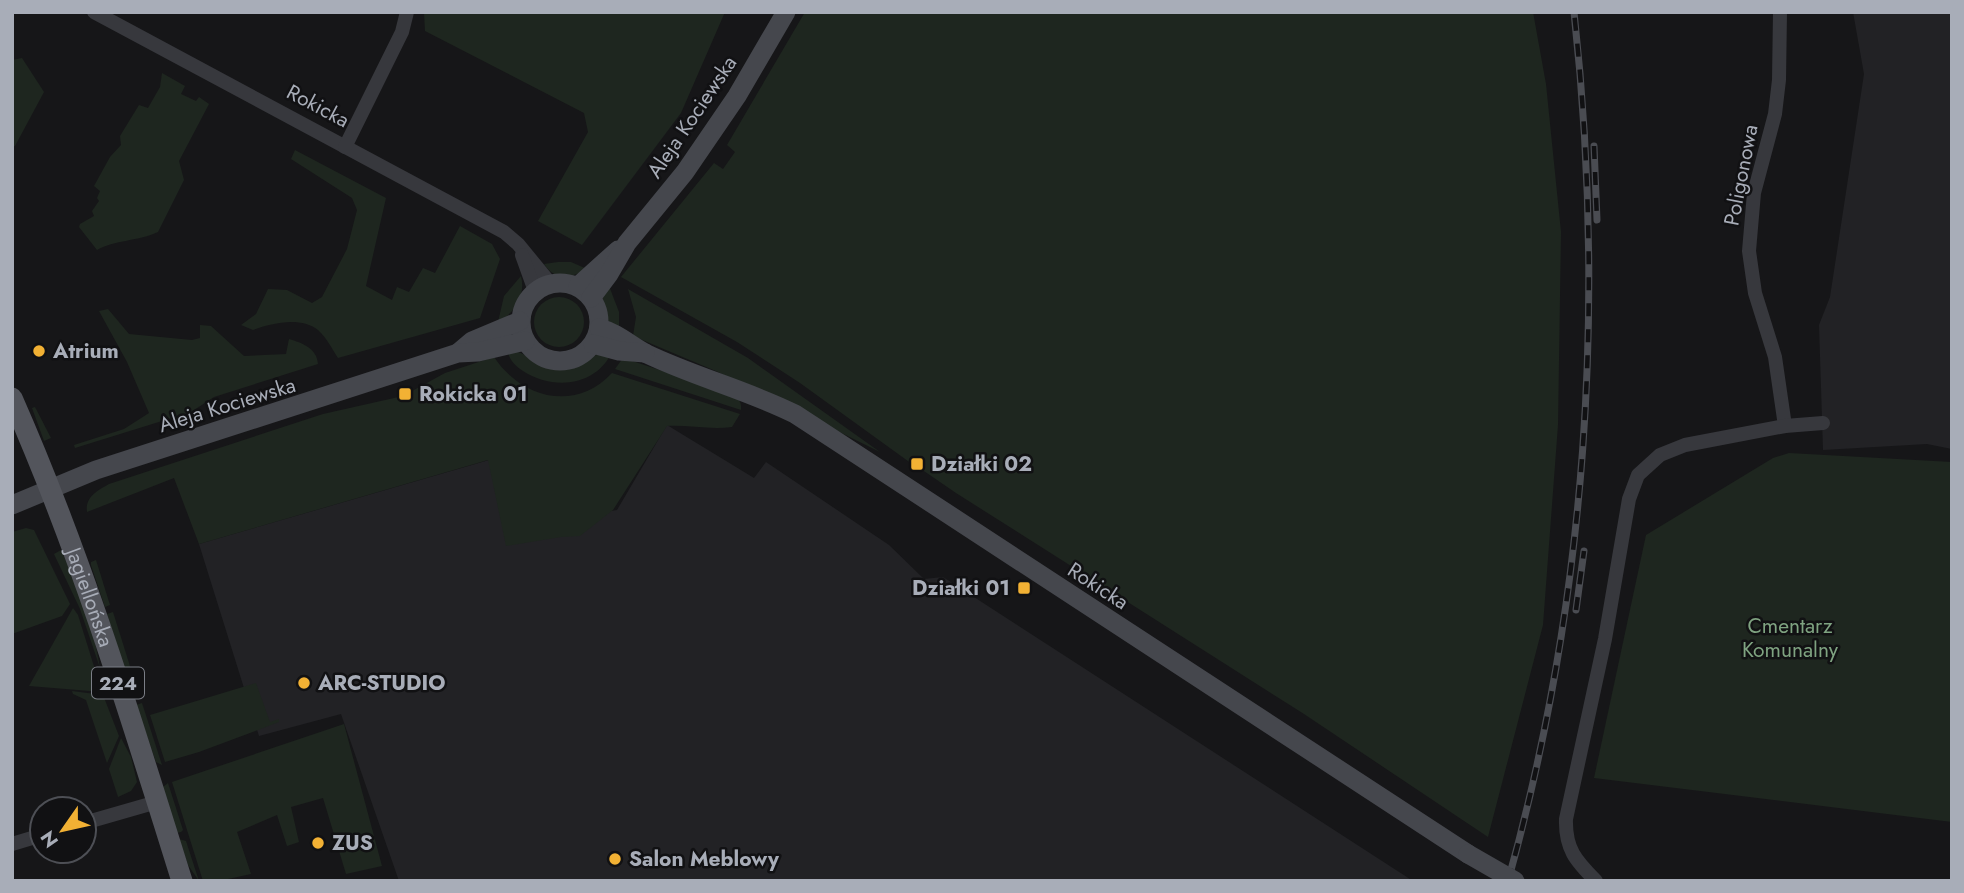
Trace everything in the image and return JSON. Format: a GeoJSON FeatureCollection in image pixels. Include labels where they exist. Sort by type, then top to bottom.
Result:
{"type":"FeatureCollection","features":[{"type":"Feature","properties":{"kind":"main road","name":"Jagiellońska"},"geometry":{"type":"LineString","coordinates":[[12,398],[51,487],[85,580],[182,881]]}},
{"type":"Feature","properties":{"kind":"street","name":"Rokicka"},"geometry":{"type":"LineString","coordinates":[[94,12],[505,232],[518,243],[543,287]]}},
{"type":"Feature","properties":{"kind":"street"},"geometry":{"type":"LineString","coordinates":[[345,147],[402,32],[407,12]]}},
{"type":"Feature","properties":{"kind":"street","name":"Aleja Kociewska"},"geometry":{"type":"LineString","coordinates":[[585,292],[598,265],[627,243],[693,161],[737,96],[786,12]]}},
{"type":"Feature","properties":{"kind":"street","name":"Poligonowa"},"geometry":{"type":"LineString","coordinates":[[1780,12],[1779,80],[1775,114],[1754,193],[1749,251],[1755,293],[1775,357],[1785,426]]}},
{"type":"Feature","properties":{"kind":"street"},"geometry":{"type":"LineString","coordinates":[[560,282],[585,292],[598,312],[596,336],[583,354],[571,360],[558,361],[545,358],[534,351],[525,341],[520,321],[527,300],[543,287],[560,282]]}},
{"type":"Feature","properties":{"kind":"street","name":"Aleja Kociewska"},"geometry":{"type":"LineString","coordinates":[[458,353],[472,341],[520,321]]}},
{"type":"Feature","properties":{"kind":"street","name":"Rokicka"},"geometry":{"type":"LineString","coordinates":[[596,336],[620,351],[646,353],[748,393],[802,418],[1468,854],[1515,881]]}},
{"type":"Feature","properties":{"kind":"street","name":"Aleja Kociewska"},"geometry":{"type":"LineString","coordinates":[[12,505],[96,470],[458,353],[478,352],[525,341]]}},
{"type":"Feature","properties":{"kind":"street"},"geometry":{"type":"LineString","coordinates":[[1596,881],[1575,860],[1565,836],[1566,820],[1605,639],[1629,499],[1637,475],[1660,455],[1685,445],[1785,426],[1823,424]]}},
{"type":"Feature","properties":{"kind":"street"},"geometry":{"type":"LineString","coordinates":[[98,819],[157,802]]}},
{"type":"Feature","properties":{"kind":"shaded area"},"geometry":{"type":"Polygon","coordinates":[[[1853,12],[1952,12],[1952,449],[1927,444],[1823,450],[1819,325],[1830,297],[1864,74],[1853,12]]]}},
{"type":"Feature","properties":{"kind":"shaded area"},"geometry":{"type":"Polygon","coordinates":[[[667,425],[754,478],[766,462],[889,545],[924,579],[943,577],[1413,881],[399,881],[341,714],[259,736],[199,544],[489,460],[506,528],[617,510],[667,425]]]}},
{"type":"Feature","properties":{"kind":"green space"},"geometry":{"type":"Polygon","coordinates":[[[424,12],[725,12],[681,113],[582,245],[538,221],[588,132],[584,113],[425,31],[424,12]]]}},
{"type":"Feature","properties":{"kind":"green space"},"geometry":{"type":"Polygon","coordinates":[[[805,12],[1533,12],[1546,84],[1561,232],[1558,425],[1543,625],[1488,837],[1304,714],[956,493],[921,469],[921,465],[915,460],[912,464],[800,383],[737,342],[621,277],[714,163],[723,169],[735,152],[727,145],[805,12]]]}},
{"type":"Feature","properties":{"kind":"green space"},"geometry":{"type":"Polygon","coordinates":[[[22,58],[44,92],[12,147],[12,60],[22,58]]]}},
{"type":"Feature","properties":{"kind":"green space"},"geometry":{"type":"Polygon","coordinates":[[[162,73],[185,86],[181,94],[196,101],[199,97],[209,104],[179,161],[184,180],[158,232],[97,250],[79,227],[80,224],[94,216],[92,211],[99,201],[97,198],[100,191],[94,186],[110,157],[121,145],[120,136],[139,105],[148,108],[160,87],[162,73]]]}},
{"type":"Feature","properties":{"kind":"green space"},"geometry":{"type":"Polygon","coordinates":[[[295,150],[386,198],[366,286],[392,300],[397,287],[409,292],[423,268],[435,273],[460,226],[492,244],[500,259],[480,318],[338,358],[318,330],[303,323],[286,322],[253,330],[241,325],[256,314],[268,289],[287,290],[312,303],[322,297],[347,249],[357,210],[352,198],[291,159],[295,150]]]}},
{"type":"Feature","properties":{"kind":"green space"},"geometry":{"type":"Polygon","coordinates":[[[571,262],[587,269],[564,277],[554,274],[544,264],[571,262]]]}},
{"type":"Feature","properties":{"kind":"green space"},"geometry":{"type":"Polygon","coordinates":[[[521,276],[522,290],[518,303],[498,322],[504,296],[521,276]]]}},
{"type":"Feature","properties":{"kind":"green space"},"geometry":{"type":"Polygon","coordinates":[[[609,286],[619,312],[619,331],[609,322],[603,311],[603,299],[609,286]]]}},
{"type":"Feature","properties":{"kind":"green space"},"geometry":{"type":"Polygon","coordinates":[[[628,289],[748,358],[880,452],[718,372],[633,336],[636,317],[628,289]]]}},
{"type":"Feature","properties":{"kind":"green space"},"geometry":{"type":"Polygon","coordinates":[[[559,297],[577,304],[584,322],[577,340],[559,347],[541,340],[534,322],[541,304],[559,297]]]}},
{"type":"Feature","properties":{"kind":"green space"},"geometry":{"type":"Polygon","coordinates":[[[108,309],[129,334],[192,340],[200,338],[200,325],[211,326],[244,356],[286,354],[289,339],[312,350],[318,364],[214,397],[191,412],[75,448],[74,445],[124,429],[149,413],[127,362],[99,311],[108,309]]]}},
{"type":"Feature","properties":{"kind":"green space"},"geometry":{"type":"Polygon","coordinates":[[[507,350],[553,367],[561,367],[596,355],[611,354],[604,365],[594,373],[583,379],[559,383],[534,377],[523,371],[513,362],[507,350]]]}},
{"type":"Feature","properties":{"kind":"green space"},"geometry":{"type":"Polygon","coordinates":[[[494,357],[519,383],[550,395],[582,393],[598,385],[612,373],[740,414],[732,427],[667,426],[613,510],[580,536],[506,546],[488,460],[199,544],[174,478],[87,512],[90,498],[109,484],[323,414],[403,396],[445,373],[494,357]]]}},
{"type":"Feature","properties":{"kind":"green space"},"geometry":{"type":"Polygon","coordinates":[[[623,358],[730,393],[741,404],[741,410],[615,369],[623,358]]]}},
{"type":"Feature","properties":{"kind":"green space"},"geometry":{"type":"Polygon","coordinates":[[[35,407],[51,438],[44,441],[32,408],[35,407]]]}},
{"type":"Feature","properties":{"kind":"green space","name":"Cmentarz Komunalny"},"geometry":{"type":"Polygon","coordinates":[[[1789,453],[1952,462],[1952,822],[1594,778],[1646,535],[1773,458],[1789,453]]]}},
{"type":"Feature","properties":{"kind":"green space"},"geometry":{"type":"Polygon","coordinates":[[[26,528],[34,530],[70,604],[62,616],[12,634],[12,532],[26,528]]]}},
{"type":"Feature","properties":{"kind":"green space"},"geometry":{"type":"Polygon","coordinates":[[[61,550],[85,608],[100,668],[80,609],[54,554],[61,550]]]}},
{"type":"Feature","properties":{"kind":"green space"},"geometry":{"type":"Polygon","coordinates":[[[96,560],[110,605],[105,607],[91,565],[91,562],[96,560]]]}},
{"type":"Feature","properties":{"kind":"green space"},"geometry":{"type":"Polygon","coordinates":[[[73,608],[78,615],[102,692],[29,686],[73,608]]]}},
{"type":"Feature","properties":{"kind":"green space"},"geometry":{"type":"Polygon","coordinates":[[[113,612],[140,698],[134,698],[107,614],[113,612]]]}},
{"type":"Feature","properties":{"kind":"green space"},"geometry":{"type":"Polygon","coordinates":[[[256,683],[270,722],[279,719],[279,722],[165,762],[150,715],[256,683]]]}},
{"type":"Feature","properties":{"kind":"green space"},"geometry":{"type":"Polygon","coordinates":[[[72,691],[103,695],[119,736],[107,763],[86,700],[72,691]]]}},
{"type":"Feature","properties":{"kind":"green space"},"geometry":{"type":"Polygon","coordinates":[[[142,703],[162,765],[156,762],[136,705],[142,703]]]}},
{"type":"Feature","properties":{"kind":"green space"},"geometry":{"type":"Polygon","coordinates":[[[344,724],[382,866],[346,874],[323,798],[291,807],[299,842],[287,846],[277,815],[237,832],[251,874],[219,881],[203,881],[172,782],[344,724]]]}},
{"type":"Feature","properties":{"kind":"green space"},"geometry":{"type":"Polygon","coordinates":[[[121,738],[131,757],[137,782],[131,791],[118,797],[109,769],[121,738]]]}},
{"type":"Feature","properties":{"kind":"green space"},"geometry":{"type":"Polygon","coordinates":[[[168,783],[183,830],[177,833],[163,787],[168,783]]]}},
{"type":"Feature","properties":{"kind":"green space"},"geometry":{"type":"Polygon","coordinates":[[[179,839],[186,841],[199,881],[188,865],[179,839]]]}},
{"type":"Feature","properties":{"kind":"railway"},"geometry":{"type":"LineString","coordinates":[[1508,881],[1535,774],[1556,667],[1572,559],[1583,450],[1588,341],[1588,231],[1584,122],[1574,12]]}},
{"type":"Feature","properties":{"kind":"railway"},"geometry":{"type":"LineString","coordinates":[[1594,146],[1597,220]]}},
{"type":"Feature","properties":{"kind":"railway"},"geometry":{"type":"LineString","coordinates":[[1576,610],[1584,551]]}},
{"type":"Feature","properties":{"kind":"place","name":"Atrium"},"geometry":{"type":"Point","coordinates":[39,351]}},
{"type":"Feature","properties":{"kind":"place","name":"Rokicka 01"},"geometry":{"type":"Point","coordinates":[405,394]}},
{"type":"Feature","properties":{"kind":"place","name":"Działki 02"},"geometry":{"type":"Point","coordinates":[917,464]}},
{"type":"Feature","properties":{"kind":"place","name":"Działki 01"},"geometry":{"type":"Point","coordinates":[1024,588]}},
{"type":"Feature","properties":{"kind":"place","name":"ARC-STUDIO"},"geometry":{"type":"Point","coordinates":[304,683]}},
{"type":"Feature","properties":{"kind":"place","name":"ZUS"},"geometry":{"type":"Point","coordinates":[318,843]}},
{"type":"Feature","properties":{"kind":"place","name":"Salon Meblowy"},"geometry":{"type":"Point","coordinates":[615,859]}}]}
